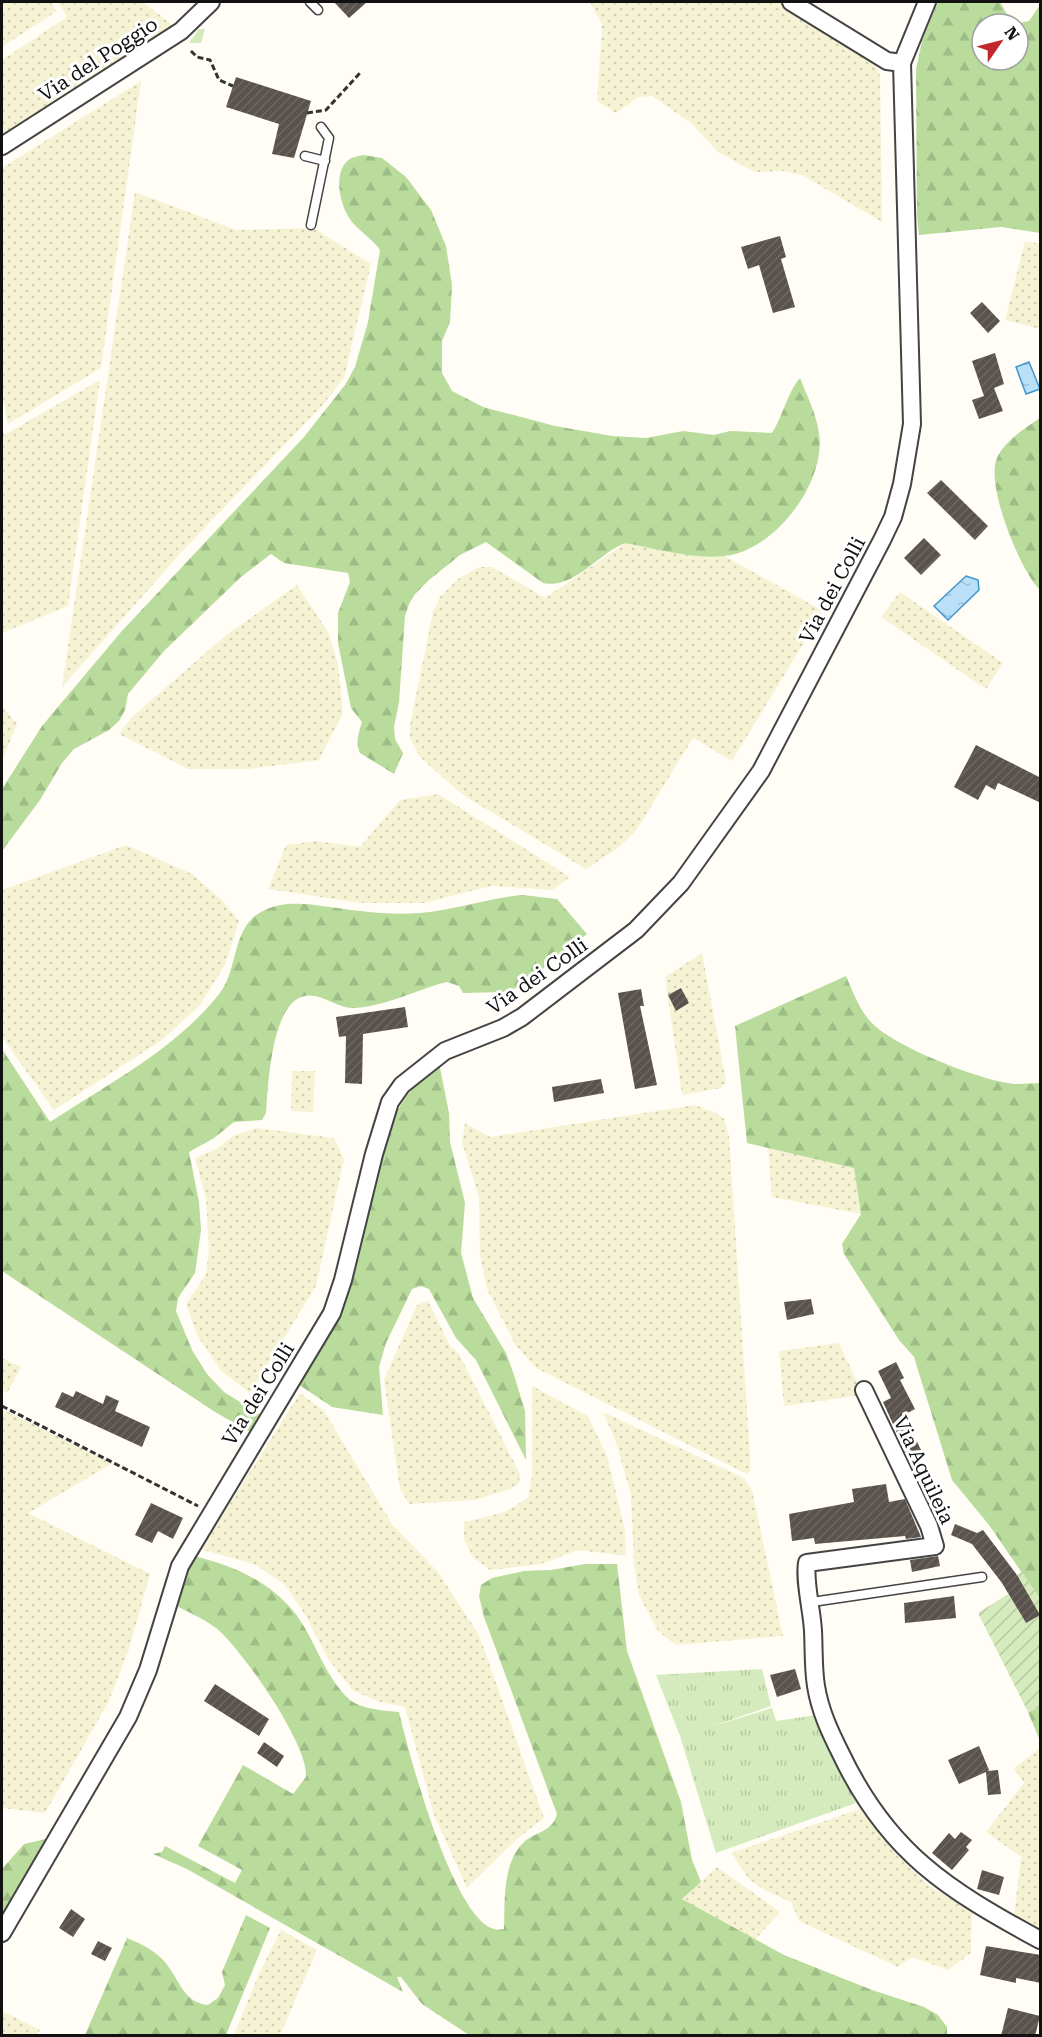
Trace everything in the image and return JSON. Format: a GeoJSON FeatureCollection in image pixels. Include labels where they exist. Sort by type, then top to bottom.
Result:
{"type":"FeatureCollection","features":[{"type":"Feature","properties":{"kind":"street","name":"Via del Poggio"},"geometry":{"type":"LineString","coordinates":[[2,146],[181,31],[211,2]]}},
{"type":"Feature","properties":{"kind":"street"},"geometry":{"type":"LineString","coordinates":[[791,2],[887,61],[902,63]]}},
{"type":"Feature","properties":{"kind":"street","name":"Via dei Colli"},"geometry":{"type":"LineString","coordinates":[[2,1933],[128,1717],[148,1670],[180,1566],[332,1313],[344,1280],[374,1154],[390,1102],[402,1085],[445,1051],[503,1028],[522,1017],[636,930],[659,909],[681,883],[761,771],[882,540],[893,517],[902,484],[912,424],[902,63],[927,2]]}},
{"type":"Feature","properties":{"kind":"street","name":"Via Aquileia"},"geometry":{"type":"LineString","coordinates":[[864,1390],[929,1526],[935,1546],[807,1563],[812,1602],[814,1666],[823,1716],[851,1775],[868,1802],[908,1854],[983,1909],[1041,1940]]}},
{"type":"Feature","properties":{"kind":"lane"},"geometry":{"type":"LineString","coordinates":[[310,2],[318,10]]}},
{"type":"Feature","properties":{"kind":"lane"},"geometry":{"type":"LineString","coordinates":[[311,225],[329,138],[321,127]]}},
{"type":"Feature","properties":{"kind":"lane"},"geometry":{"type":"LineString","coordinates":[[305,156],[325,161]]}},
{"type":"Feature","properties":{"kind":"lane"},"geometry":{"type":"LineString","coordinates":[[812,1602],[982,1577]]}},
{"type":"Feature","properties":{"kind":"path"},"geometry":{"type":"LineString","coordinates":[[190,51],[197,57],[210,60],[219,80],[233,86]]}},
{"type":"Feature","properties":{"kind":"path"},"geometry":{"type":"LineString","coordinates":[[308,113],[326,110],[360,72]]}},
{"type":"Feature","properties":{"kind":"path"},"geometry":{"type":"LineString","coordinates":[[2,1406],[210,1513]]}},
{"type":"Feature","properties":{"kind":"shaded area"},"geometry":{"type":"Polygon","coordinates":[[[2,2],[51,2],[57,11],[2,47],[2,2]]]}},
{"type":"Feature","properties":{"kind":"shaded area"},"geometry":{"type":"Polygon","coordinates":[[[58,2],[143,2],[175,27],[8,135],[2,136],[2,60],[67,17],[58,2]]]}},
{"type":"Feature","properties":{"kind":"shaded area"},"geometry":{"type":"Polygon","coordinates":[[[590,2],[785,2],[873,59],[880,76],[882,222],[802,175],[784,171],[755,172],[718,152],[691,123],[652,96],[639,97],[616,113],[597,101],[602,25],[590,2]]]}},
{"type":"Feature","properties":{"kind":"shaded area"},"geometry":{"type":"Polygon","coordinates":[[[141,81],[101,368],[8,424],[2,394],[2,168],[141,81]]]}},
{"type":"Feature","properties":{"kind":"shaded area"},"geometry":{"type":"Polygon","coordinates":[[[135,192],[236,230],[313,228],[371,264],[344,378],[321,407],[186,547],[62,687],[135,192]]]}},
{"type":"Feature","properties":{"kind":"shaded area"},"geometry":{"type":"Polygon","coordinates":[[[1025,241],[1040,244],[1040,329],[1005,320],[1025,241]]]}},
{"type":"Feature","properties":{"kind":"shaded area"},"geometry":{"type":"Polygon","coordinates":[[[100,380],[68,606],[2,633],[2,428],[4,435],[100,380]]]}},
{"type":"Feature","properties":{"kind":"shaded area"},"geometry":{"type":"Polygon","coordinates":[[[626,543],[695,554],[723,555],[823,611],[732,761],[693,738],[636,831],[618,848],[586,869],[463,795],[420,757],[410,738],[410,725],[433,612],[440,597],[458,579],[479,567],[492,567],[545,598],[626,543]]]}},
{"type":"Feature","properties":{"kind":"shaded area"},"geometry":{"type":"Polygon","coordinates":[[[297,585],[328,632],[338,664],[343,713],[319,760],[249,769],[188,769],[119,734],[132,717],[225,636],[297,585]]]}},
{"type":"Feature","properties":{"kind":"shaded area"},"geometry":{"type":"Polygon","coordinates":[[[900,592],[1003,663],[986,689],[881,617],[900,592]]]}},
{"type":"Feature","properties":{"kind":"shaded area"},"geometry":{"type":"Polygon","coordinates":[[[2,706],[17,724],[2,761],[2,706]]]}},
{"type":"Feature","properties":{"kind":"shaded area"},"geometry":{"type":"Polygon","coordinates":[[[438,794],[570,877],[552,890],[491,886],[424,903],[361,903],[268,889],[286,845],[316,841],[360,847],[400,800],[438,794]]]}},
{"type":"Feature","properties":{"kind":"shaded area"},"geometry":{"type":"Polygon","coordinates":[[[126,845],[192,874],[223,901],[239,921],[226,963],[200,1005],[162,1040],[54,1110],[2,1037],[2,890],[126,845]]]}},
{"type":"Feature","properties":{"kind":"shaded area"},"geometry":{"type":"Polygon","coordinates":[[[702,953],[726,1081],[721,1088],[682,1095],[665,977],[702,953]]]}},
{"type":"Feature","properties":{"kind":"shaded area"},"geometry":{"type":"Polygon","coordinates":[[[292,1071],[315,1071],[313,1112],[291,1111],[292,1071]]]}},
{"type":"Feature","properties":{"kind":"shaded area"},"geometry":{"type":"Polygon","coordinates":[[[695,1105],[716,1113],[724,1119],[729,1136],[751,1470],[747,1474],[536,1368],[516,1346],[487,1289],[480,1255],[479,1197],[462,1142],[465,1123],[490,1137],[695,1105]]]}},
{"type":"Feature","properties":{"kind":"shaded area"},"geometry":{"type":"Polygon","coordinates":[[[256,1128],[334,1138],[344,1159],[316,1286],[250,1393],[221,1371],[197,1335],[186,1304],[206,1274],[209,1249],[206,1199],[195,1158],[218,1148],[234,1135],[256,1128]]]}},
{"type":"Feature","properties":{"kind":"shaded area"},"geometry":{"type":"Polygon","coordinates":[[[768,1147],[854,1167],[861,1214],[772,1197],[768,1147]]]}},
{"type":"Feature","properties":{"kind":"shaded area"},"geometry":{"type":"Polygon","coordinates":[[[428,1301],[450,1346],[459,1354],[520,1474],[519,1484],[510,1489],[475,1500],[409,1504],[400,1489],[384,1380],[417,1305],[428,1301]]]}},
{"type":"Feature","properties":{"kind":"shaded area"},"geometry":{"type":"Polygon","coordinates":[[[839,1343],[863,1395],[784,1406],[779,1351],[839,1343]]]}},
{"type":"Feature","properties":{"kind":"shaded area"},"geometry":{"type":"Polygon","coordinates":[[[2,1358],[21,1367],[7,1393],[2,1390],[2,1358]]]}},
{"type":"Feature","properties":{"kind":"shaded area"},"geometry":{"type":"Polygon","coordinates":[[[532,1386],[588,1416],[607,1456],[625,1530],[626,1556],[578,1550],[541,1564],[490,1570],[473,1557],[464,1540],[464,1522],[505,1512],[528,1498],[532,1476],[532,1386]]]}},
{"type":"Feature","properties":{"kind":"shaded area"},"geometry":{"type":"Polygon","coordinates":[[[300,1393],[324,1411],[392,1524],[438,1572],[479,1635],[544,1818],[517,1839],[467,1888],[434,1815],[405,1707],[377,1701],[352,1690],[327,1657],[306,1616],[285,1585],[256,1565],[201,1549],[300,1393]]]}},
{"type":"Feature","properties":{"kind":"shaded area"},"geometry":{"type":"Polygon","coordinates":[[[2,1409],[113,1463],[28,1513],[150,1574],[129,1649],[108,1703],[45,1813],[2,1808],[2,1409]]]}},
{"type":"Feature","properties":{"kind":"shaded area"},"geometry":{"type":"Polygon","coordinates":[[[603,1412],[744,1478],[752,1490],[783,1636],[676,1645],[658,1631],[639,1595],[634,1564],[631,1495],[616,1442],[603,1412]]]}},
{"type":"Feature","properties":{"kind":"shaded area"},"geometry":{"type":"Polygon","coordinates":[[[1040,1748],[1040,1929],[1014,1915],[1021,1857],[986,1832],[1024,1783],[1014,1768],[1040,1748]]]}},
{"type":"Feature","properties":{"kind":"shaded area"},"geometry":{"type":"Polygon","coordinates":[[[860,1809],[898,1856],[928,1885],[969,1910],[972,1908],[971,1953],[948,1970],[912,1957],[898,1967],[799,1921],[791,1902],[764,1890],[749,1879],[731,1853],[860,1809]]]}},
{"type":"Feature","properties":{"kind":"shaded area"},"geometry":{"type":"Polygon","coordinates":[[[717,1867],[780,1912],[754,1941],[682,1899],[717,1867]]]}},
{"type":"Feature","properties":{"kind":"shaded area"},"geometry":{"type":"Polygon","coordinates":[[[281,1930],[317,1950],[280,2035],[234,2035],[258,1976],[281,1930]]]}},
{"type":"Feature","properties":{"kind":"shaded area"},"geometry":{"type":"Polygon","coordinates":[[[2,2011],[40,2030],[36,2035],[2,2035],[2,2011]]]}},
{"type":"Feature","properties":{"kind":"green space"},"geometry":{"type":"Polygon","coordinates":[[[938,2],[1000,2],[1006,12],[970,12],[970,72],[1030,72],[1030,20],[1040,5],[1040,233],[1001,227],[919,235],[916,69],[922,41],[938,2]]]}},
{"type":"Feature","properties":{"kind":"green space"},"geometry":{"type":"Polygon","coordinates":[[[199,29],[205,29],[201,43],[189,43],[199,29]]]}},
{"type":"Feature","properties":{"kind":"green space"},"geometry":{"type":"Polygon","coordinates":[[[363,155],[382,158],[406,177],[431,210],[446,246],[452,285],[450,322],[442,341],[442,373],[452,391],[483,407],[555,426],[612,436],[646,438],[683,431],[714,435],[730,431],[772,433],[800,378],[814,413],[819,434],[819,453],[815,472],[806,491],[795,509],[765,539],[748,549],[731,555],[692,555],[626,543],[606,554],[576,576],[554,584],[543,583],[486,542],[460,555],[415,594],[405,616],[399,702],[394,727],[395,739],[403,753],[394,774],[360,753],[358,745],[362,722],[351,708],[338,643],[338,613],[350,582],[348,573],[284,563],[271,554],[241,577],[164,651],[128,694],[125,710],[119,721],[109,730],[74,749],[2,851],[2,789],[42,726],[121,632],[304,437],[345,385],[355,367],[368,322],[380,250],[348,216],[339,186],[341,170],[345,164],[351,158],[363,155]]]}},
{"type":"Feature","properties":{"kind":"green space"},"geometry":{"type":"Polygon","coordinates":[[[1040,418],[1040,590],[1014,547],[1000,506],[995,470],[997,458],[1005,446],[1022,430],[1040,418]]]}},
{"type":"Feature","properties":{"kind":"green space"},"geometry":{"type":"Polygon","coordinates":[[[523,895],[557,899],[587,934],[521,986],[506,992],[463,993],[459,986],[447,982],[366,1007],[348,1008],[312,996],[305,996],[294,1002],[285,1013],[278,1029],[270,1066],[266,1113],[262,1120],[234,1122],[214,1138],[189,1152],[199,1202],[201,1230],[195,1273],[178,1298],[176,1311],[192,1350],[207,1374],[224,1392],[261,1415],[250,1432],[215,1412],[2,1271],[2,1049],[50,1122],[140,1064],[183,1031],[202,1013],[226,983],[245,927],[263,911],[277,906],[299,904],[408,914],[523,895]]]}},
{"type":"Feature","properties":{"kind":"green space"},"geometry":{"type":"Polygon","coordinates":[[[846,976],[857,1002],[868,1019],[899,1042],[976,1075],[1016,1084],[1040,1083],[1040,1599],[989,1525],[952,1480],[914,1357],[899,1340],[844,1254],[842,1244],[861,1214],[854,1168],[747,1143],[735,1026],[846,976]]]}},
{"type":"Feature","properties":{"kind":"green space"},"geometry":{"type":"Polygon","coordinates":[[[439,1063],[449,1113],[450,1142],[465,1203],[461,1253],[473,1298],[506,1353],[514,1375],[525,1411],[526,1460],[476,1360],[456,1338],[429,1289],[421,1286],[412,1289],[386,1343],[379,1367],[383,1415],[332,1407],[298,1384],[333,1320],[355,1269],[382,1150],[397,1112],[410,1092],[439,1063]]]}},
{"type":"Feature","properties":{"kind":"green space"},"geometry":{"type":"Polygon","coordinates":[[[194,1556],[244,1573],[266,1586],[287,1604],[304,1627],[332,1678],[350,1700],[367,1707],[399,1712],[424,1800],[453,1876],[469,1906],[487,1925],[504,1929],[506,1884],[511,1862],[523,1843],[552,1825],[557,1814],[484,1617],[479,1596],[481,1585],[492,1578],[524,1571],[551,1570],[585,1564],[617,1564],[627,1651],[681,1802],[692,1860],[701,1882],[682,1899],[784,1955],[872,1990],[924,2007],[938,2015],[947,2027],[947,2035],[469,2035],[422,2004],[401,1977],[397,1977],[403,1992],[187,1869],[153,1854],[162,1852],[165,1846],[235,1883],[242,1870],[198,1846],[243,1765],[293,1794],[306,1777],[304,1762],[297,1743],[272,1698],[241,1655],[216,1628],[175,1605],[194,1556]]]}},
{"type":"Feature","properties":{"kind":"green space"},"geometry":{"type":"Polygon","coordinates":[[[1022,1572],[1040,1599],[1040,1707],[1028,1712],[978,1613],[1008,1594],[1026,1623],[1039,1615],[1017,1575],[1022,1572]]]}},
{"type":"Feature","properties":{"kind":"green space"},"geometry":{"type":"Polygon","coordinates":[[[762,1669],[771,1706],[710,1727],[772,1708],[776,1721],[817,1715],[856,1803],[716,1853],[680,1736],[656,1675],[762,1669]]]}},
{"type":"Feature","properties":{"kind":"green space"},"geometry":{"type":"Polygon","coordinates":[[[1040,1707],[1040,1741],[1028,1712],[1040,1707]]]}},
{"type":"Feature","properties":{"kind":"green space"},"geometry":{"type":"Polygon","coordinates":[[[55,1837],[2,1929],[2,1869],[24,1844],[55,1837]]]}},
{"type":"Feature","properties":{"kind":"green space"},"geometry":{"type":"Polygon","coordinates":[[[246,1915],[270,1928],[226,2035],[85,2035],[127,1938],[156,1954],[191,1999],[208,2005],[218,1998],[225,1985],[222,1972],[246,1915]]]}},
{"type":"Feature","properties":{"kind":"water"},"geometry":{"type":"Polygon","coordinates":[[[1029,362],[1040,389],[1026,394],[1016,367],[1029,362]]]}},
{"type":"Feature","properties":{"kind":"water"},"geometry":{"type":"Polygon","coordinates":[[[966,576],[978,580],[979,590],[948,620],[934,606],[966,576]]]}},
{"type":"Feature","properties":{"kind":"building"},"geometry":{"type":"Polygon","coordinates":[[[334,2],[367,2],[349,18],[334,2]]]}},
{"type":"Feature","properties":{"kind":"building"},"geometry":{"type":"Polygon","coordinates":[[[236,77],[311,101],[294,158],[272,154],[279,124],[226,107],[236,77]]]}},
{"type":"Feature","properties":{"kind":"building"},"geometry":{"type":"Polygon","coordinates":[[[780,236],[786,257],[781,259],[795,307],[773,313],[759,265],[748,269],[741,247],[780,236]]]}},
{"type":"Feature","properties":{"kind":"building"},"geometry":{"type":"Polygon","coordinates":[[[982,302],[1000,321],[988,333],[970,313],[982,302]]]}},
{"type":"Feature","properties":{"kind":"building"},"geometry":{"type":"Polygon","coordinates":[[[995,353],[1004,384],[994,388],[1003,411],[979,419],[972,400],[984,396],[972,361],[995,353]]]}},
{"type":"Feature","properties":{"kind":"building"},"geometry":{"type":"Polygon","coordinates":[[[941,480],[988,526],[975,540],[927,493],[941,480]]]}},
{"type":"Feature","properties":{"kind":"building"},"geometry":{"type":"Polygon","coordinates":[[[924,538],[941,555],[921,575],[904,558],[924,538]]]}},
{"type":"Feature","properties":{"kind":"building"},"geometry":{"type":"Polygon","coordinates":[[[976,745],[1041,778],[1041,803],[998,783],[995,790],[986,785],[978,800],[954,787],[976,745]]]}},
{"type":"Feature","properties":{"kind":"building"},"geometry":{"type":"Polygon","coordinates":[[[681,988],[689,1003],[676,1011],[668,995],[681,988]]]}},
{"type":"Feature","properties":{"kind":"building"},"geometry":{"type":"Polygon","coordinates":[[[641,989],[644,1006],[640,1006],[657,1085],[635,1089],[618,993],[641,989]]]}},
{"type":"Feature","properties":{"kind":"building"},"geometry":{"type":"Polygon","coordinates":[[[405,1007],[408,1027],[363,1034],[362,1084],[345,1083],[346,1036],[339,1037],[336,1017],[405,1007]]]}},
{"type":"Feature","properties":{"kind":"building"},"geometry":{"type":"Polygon","coordinates":[[[601,1079],[604,1093],[554,1102],[552,1087],[601,1079]]]}},
{"type":"Feature","properties":{"kind":"building"},"geometry":{"type":"Polygon","coordinates":[[[811,1299],[814,1314],[787,1320],[784,1302],[811,1299]]]}},
{"type":"Feature","properties":{"kind":"building"},"geometry":{"type":"Polygon","coordinates":[[[896,1362],[904,1378],[900,1380],[915,1409],[904,1415],[922,1452],[918,1453],[927,1472],[917,1477],[883,1402],[891,1398],[878,1371],[896,1362]]]}},
{"type":"Feature","properties":{"kind":"building"},"geometry":{"type":"Polygon","coordinates":[[[76,1391],[103,1404],[106,1395],[119,1401],[115,1411],[150,1427],[142,1447],[55,1407],[62,1392],[73,1397],[76,1391]]]}},
{"type":"Feature","properties":{"kind":"building"},"geometry":{"type":"Polygon","coordinates":[[[886,1484],[889,1502],[905,1499],[921,1537],[906,1539],[905,1536],[815,1544],[814,1538],[792,1541],[789,1514],[854,1502],[852,1489],[886,1484]]]}},
{"type":"Feature","properties":{"kind":"building"},"geometry":{"type":"Polygon","coordinates":[[[151,1503],[183,1518],[173,1539],[158,1531],[152,1543],[135,1535],[151,1503]]]}},
{"type":"Feature","properties":{"kind":"building"},"geometry":{"type":"Polygon","coordinates":[[[955,1524],[977,1533],[983,1530],[1017,1575],[1040,1615],[1026,1623],[1002,1583],[972,1544],[951,1535],[955,1524]]]}},
{"type":"Feature","properties":{"kind":"building"},"geometry":{"type":"Polygon","coordinates":[[[938,1556],[940,1566],[912,1572],[910,1560],[938,1556]]]}},
{"type":"Feature","properties":{"kind":"building"},"geometry":{"type":"Polygon","coordinates":[[[954,1596],[956,1618],[905,1623],[904,1603],[954,1596]]]}},
{"type":"Feature","properties":{"kind":"building"},"geometry":{"type":"Polygon","coordinates":[[[795,1669],[801,1689],[777,1697],[770,1675],[795,1669]]]}},
{"type":"Feature","properties":{"kind":"building"},"geometry":{"type":"Polygon","coordinates":[[[215,1684],[269,1719],[259,1736],[204,1701],[215,1684]]]}},
{"type":"Feature","properties":{"kind":"building"},"geometry":{"type":"Polygon","coordinates":[[[264,1742],[284,1756],[277,1767],[257,1753],[264,1742]]]}},
{"type":"Feature","properties":{"kind":"building"},"geometry":{"type":"Polygon","coordinates":[[[979,1746],[989,1770],[987,1771],[998,1770],[1001,1794],[988,1795],[986,1772],[959,1784],[948,1760],[979,1746]]]}},
{"type":"Feature","properties":{"kind":"building"},"geometry":{"type":"Polygon","coordinates":[[[961,1832],[972,1840],[966,1847],[969,1850],[952,1870],[932,1853],[949,1833],[955,1839],[961,1832]]]}},
{"type":"Feature","properties":{"kind":"building"},"geometry":{"type":"Polygon","coordinates":[[[982,1870],[1004,1877],[999,1895],[977,1889],[982,1870]]]}},
{"type":"Feature","properties":{"kind":"building"},"geometry":{"type":"Polygon","coordinates":[[[71,1909],[85,1919],[73,1937],[59,1928],[71,1909]]]}},
{"type":"Feature","properties":{"kind":"building"},"geometry":{"type":"Polygon","coordinates":[[[98,1941],[112,1948],[105,1961],[91,1954],[98,1941]]]}},
{"type":"Feature","properties":{"kind":"building"},"geometry":{"type":"Polygon","coordinates":[[[986,1946],[1041,1955],[1041,1983],[1016,1978],[1016,1983],[980,1975],[986,1946]]]}},
{"type":"Feature","properties":{"kind":"building"},"geometry":{"type":"Polygon","coordinates":[[[1008,2008],[1040,2016],[1035,2036],[1001,2036],[1008,2008]]]}}]}
